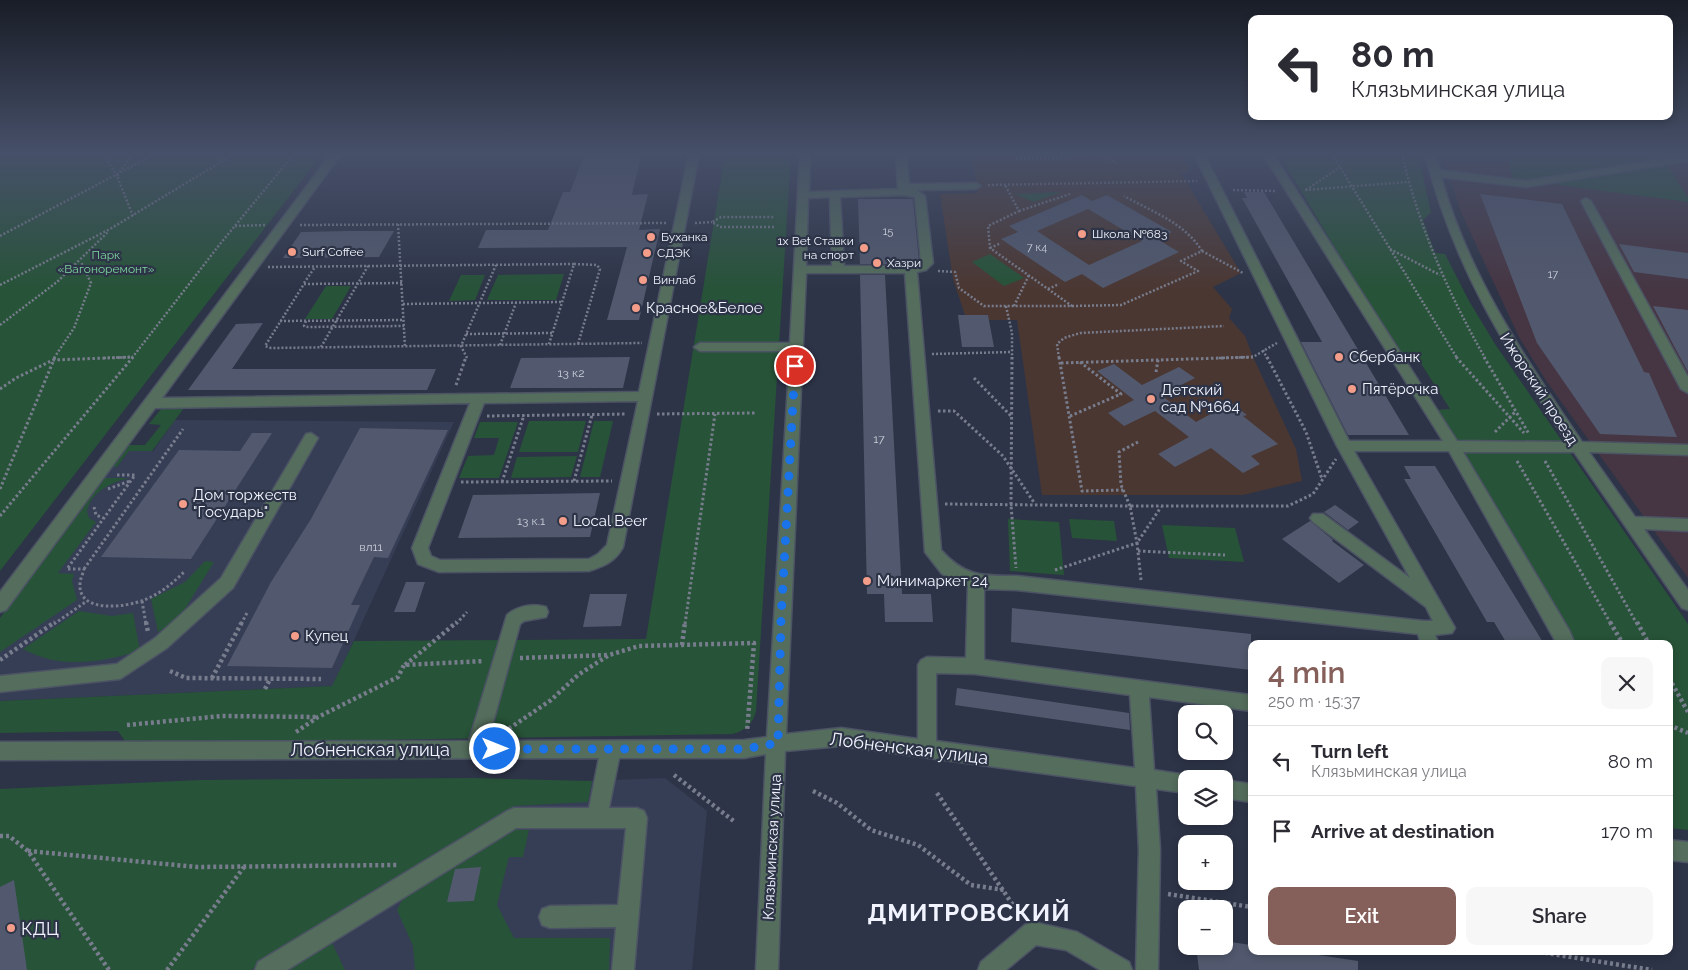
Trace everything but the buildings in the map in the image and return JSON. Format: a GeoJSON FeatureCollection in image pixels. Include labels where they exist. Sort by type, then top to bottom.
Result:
{"type":"FeatureCollection","features":[{"type":"Feature","properties":{"kind":"street"},"geometry":{"type":"LineString","coordinates":[[0,605],[302,199]]}},
{"type":"Feature","properties":{"kind":"street"},"geometry":{"type":"LineString","coordinates":[[479,397],[420,548],[424,560],[439,566],[589,565],[603,560],[615,547],[685,199]]}},
{"type":"Feature","properties":{"kind":"street","name":"Клязьминская улица"},"geometry":{"type":"LineString","coordinates":[[767,970],[778,743],[781,620],[803,199]]}},
{"type":"Feature","properties":{"kind":"street"},"geometry":{"type":"LineString","coordinates":[[835,199],[838,269]]}},
{"type":"Feature","properties":{"kind":"street"},"geometry":{"type":"LineString","coordinates":[[800,269],[911,270],[922,268],[927,262],[920,199]]}},
{"type":"Feature","properties":{"kind":"street"},"geometry":{"type":"LineString","coordinates":[[911,270],[933,552],[948,569],[976,582],[1017,583],[1142,597],[1427,636],[1446,628],[1344,446],[1222,199]]}},
{"type":"Feature","properties":{"kind":"street"},"geometry":{"type":"LineString","coordinates":[[1295,199],[1453,446],[1564,635],[1565,640]]}},
{"type":"Feature","properties":{"kind":"street","name":"Ижорский проезд"},"geometry":{"type":"LineString","coordinates":[[1444,199],[1457,240],[1475,284],[1516,354],[1631,524],[1688,603]]}},
{"type":"Feature","properties":{"kind":"street"},"geometry":{"type":"LineString","coordinates":[[1586,201],[1688,389]]}},
{"type":"Feature","properties":{"kind":"street"},"geometry":{"type":"LineString","coordinates":[[700,347],[796,347]]}},
{"type":"Feature","properties":{"kind":"street"},"geometry":{"type":"LineString","coordinates":[[151,402],[644,396]]}},
{"type":"Feature","properties":{"kind":"street"},"geometry":{"type":"LineString","coordinates":[[0,684],[120,671],[152,649],[227,583],[311,438]]}},
{"type":"Feature","properties":{"kind":"street"},"geometry":{"type":"LineString","coordinates":[[1344,446],[1578,447],[1688,450]]}},
{"type":"Feature","properties":{"kind":"street"},"geometry":{"type":"LineString","coordinates":[[1318,518],[1433,605]]}},
{"type":"Feature","properties":{"kind":"street"},"geometry":{"type":"LineString","coordinates":[[1631,524],[1688,524]]}},
{"type":"Feature","properties":{"kind":"street"},"geometry":{"type":"LineString","coordinates":[[975,666],[976,582]]}},
{"type":"Feature","properties":{"kind":"street"},"geometry":{"type":"LineString","coordinates":[[476,749],[513,620],[520,614],[540,612]]}},
{"type":"Feature","properties":{"kind":"street"},"geometry":{"type":"LineString","coordinates":[[927,749],[927,665],[975,666],[1248,703]]}},
{"type":"Feature","properties":{"kind":"street"},"geometry":{"type":"LineString","coordinates":[[1139,688],[1141,742],[1146,779],[1149,835],[1146,970]]}},
{"type":"Feature","properties":{"kind":"street","name":"Лобненская улица"},"geometry":{"type":"LineString","coordinates":[[0,751],[744,749],[814,738],[841,737],[1178,783]]}},
{"type":"Feature","properties":{"kind":"street"},"geometry":{"type":"LineString","coordinates":[[597,818],[611,748]]}},
{"type":"Feature","properties":{"kind":"street"},"geometry":{"type":"LineString","coordinates":[[1233,790],[1248,793]]}},
{"type":"Feature","properties":{"kind":"street"},"geometry":{"type":"LineString","coordinates":[[266,970],[514,818],[637,818],[622,970]]}},
{"type":"Feature","properties":{"kind":"street"},"geometry":{"type":"LineString","coordinates":[[1673,850],[1688,852]]}},
{"type":"Feature","properties":{"kind":"street"},"geometry":{"type":"LineString","coordinates":[[550,917],[628,916]]}},
{"type":"Feature","properties":{"kind":"street"},"geometry":{"type":"LineString","coordinates":[[989,970],[1033,933],[1069,940],[1122,970]]}},
{"type":"Feature","properties":{"kind":"path"},"geometry":{"type":"LineString","coordinates":[[0,236],[72,199]]}},
{"type":"Feature","properties":{"kind":"path"},"geometry":{"type":"LineString","coordinates":[[126,199],[133,216]]}},
{"type":"Feature","properties":{"kind":"path"},"geometry":{"type":"LineString","coordinates":[[0,285],[110,229],[160,199]]}},
{"type":"Feature","properties":{"kind":"path"},"geometry":{"type":"LineString","coordinates":[[0,516],[133,357],[257,199]]}},
{"type":"Feature","properties":{"kind":"path"},"geometry":{"type":"LineString","coordinates":[[1013,199],[1020,211]]}},
{"type":"Feature","properties":{"kind":"path"},"geometry":{"type":"LineString","coordinates":[[990,248],[988,226],[1020,211],[1055,199]]}},
{"type":"Feature","properties":{"kind":"path"},"geometry":{"type":"LineString","coordinates":[[1129,199],[1191,236],[1199,243],[1202,251],[1241,273],[1258,273]]}},
{"type":"Feature","properties":{"kind":"path"},"geometry":{"type":"LineString","coordinates":[[1360,199],[1458,360],[1537,448]]}},
{"type":"Feature","properties":{"kind":"path"},"geometry":{"type":"LineString","coordinates":[[1412,199],[1424,236],[1452,302],[1647,640]]}},
{"type":"Feature","properties":{"kind":"path"},"geometry":{"type":"LineString","coordinates":[[774,227],[720,227],[712,222],[721,218],[775,217]]}},
{"type":"Feature","properties":{"kind":"path"},"geometry":{"type":"LineString","coordinates":[[235,226],[680,223]]}},
{"type":"Feature","properties":{"kind":"path"},"geometry":{"type":"LineString","coordinates":[[398,224],[405,346]]}},
{"type":"Feature","properties":{"kind":"path"},"geometry":{"type":"LineString","coordinates":[[0,325],[38,298],[81,262],[110,229]]}},
{"type":"Feature","properties":{"kind":"path"},"geometry":{"type":"LineString","coordinates":[[990,248],[1001,243]]}},
{"type":"Feature","properties":{"kind":"path"},"geometry":{"type":"LineString","coordinates":[[990,248],[1072,306]]}},
{"type":"Feature","properties":{"kind":"path"},"geometry":{"type":"LineString","coordinates":[[1389,248],[1441,275]]}},
{"type":"Feature","properties":{"kind":"path"},"geometry":{"type":"LineString","coordinates":[[911,270],[955,272],[959,288],[984,306],[1121,305],[1198,271],[1181,261],[1202,251]]}},
{"type":"Feature","properties":{"kind":"path"},"geometry":{"type":"LineString","coordinates":[[0,489],[53,360],[74,328],[92,282],[81,262]]}},
{"type":"Feature","properties":{"kind":"path"},"geometry":{"type":"LineString","coordinates":[[549,344],[574,264]]}},
{"type":"Feature","properties":{"kind":"path"},"geometry":{"type":"LineString","coordinates":[[450,398],[467,358],[461,346],[496,265]]}},
{"type":"Feature","properties":{"kind":"path"},"geometry":{"type":"LineString","coordinates":[[276,267],[596,265],[600,269],[578,344]]}},
{"type":"Feature","properties":{"kind":"path"},"geometry":{"type":"LineString","coordinates":[[321,348],[368,266]]}},
{"type":"Feature","properties":{"kind":"path"},"geometry":{"type":"LineString","coordinates":[[315,267],[266,343],[267,347],[633,344]]}},
{"type":"Feature","properties":{"kind":"path"},"geometry":{"type":"LineString","coordinates":[[1014,306],[1029,275]]}},
{"type":"Feature","properties":{"kind":"path"},"geometry":{"type":"LineString","coordinates":[[304,284],[402,283]]}},
{"type":"Feature","properties":{"kind":"path"},"geometry":{"type":"LineString","coordinates":[[1048,289],[1059,284]]}},
{"type":"Feature","properties":{"kind":"path"},"geometry":{"type":"LineString","coordinates":[[403,304],[562,302]]}},
{"type":"Feature","properties":{"kind":"path"},"geometry":{"type":"LineString","coordinates":[[500,345],[516,303]]}},
{"type":"Feature","properties":{"kind":"path"},"geometry":{"type":"LineString","coordinates":[[1006,306],[1012,333],[1011,504],[1017,583]]}},
{"type":"Feature","properties":{"kind":"path"},"geometry":{"type":"LineString","coordinates":[[280,321],[404,320]]}},
{"type":"Feature","properties":{"kind":"path"},"geometry":{"type":"LineString","coordinates":[[307,321],[304,326],[306,327],[404,326]]}},
{"type":"Feature","properties":{"kind":"path"},"geometry":{"type":"LineString","coordinates":[[1123,490],[1082,491],[1057,344],[1064,338],[1080,333],[1224,326]]}},
{"type":"Feature","properties":{"kind":"path"},"geometry":{"type":"LineString","coordinates":[[466,334],[552,333]]}},
{"type":"Feature","properties":{"kind":"path"},"geometry":{"type":"LineString","coordinates":[[1061,363],[1253,356],[1289,336]]}},
{"type":"Feature","properties":{"kind":"path"},"geometry":{"type":"LineString","coordinates":[[1263,350],[1306,432],[1322,480]]}},
{"type":"Feature","properties":{"kind":"path"},"geometry":{"type":"LineString","coordinates":[[918,354],[1012,352]]}},
{"type":"Feature","properties":{"kind":"path"},"geometry":{"type":"LineString","coordinates":[[0,389],[16,378],[53,360],[133,357]]}},
{"type":"Feature","properties":{"kind":"path"},"geometry":{"type":"LineString","coordinates":[[1156,372],[1158,360]]}},
{"type":"Feature","properties":{"kind":"path"},"geometry":{"type":"LineString","coordinates":[[1070,416],[1121,394],[1080,362]]}},
{"type":"Feature","properties":{"kind":"path"},"geometry":{"type":"LineString","coordinates":[[974,378],[1013,417]]}},
{"type":"Feature","properties":{"kind":"path"},"geometry":{"type":"LineString","coordinates":[[922,411],[954,410],[989,440],[1019,476],[1027,496],[1035,505]]}},
{"type":"Feature","properties":{"kind":"path"},"geometry":{"type":"LineString","coordinates":[[1494,433],[1516,411]]}},
{"type":"Feature","properties":{"kind":"path"},"geometry":{"type":"LineString","coordinates":[[662,414],[756,413]]}},
{"type":"Feature","properties":{"kind":"path"},"geometry":{"type":"LineString","coordinates":[[472,416],[618,414]]}},
{"type":"Feature","properties":{"kind":"path"},"geometry":{"type":"LineString","coordinates":[[682,645],[715,414]]}},
{"type":"Feature","properties":{"kind":"path"},"geometry":{"type":"LineString","coordinates":[[502,482],[524,415]]}},
{"type":"Feature","properties":{"kind":"path"},"geometry":{"type":"LineString","coordinates":[[574,481],[592,415]]}},
{"type":"Feature","properties":{"kind":"path"},"geometry":{"type":"LineString","coordinates":[[183,429],[84,569],[81,576],[80,590],[87,601],[110,607],[142,601],[171,585],[185,571]]}},
{"type":"Feature","properties":{"kind":"path"},"geometry":{"type":"LineString","coordinates":[[1138,442],[1119,452],[1120,485],[1130,506],[1138,550],[1142,597]]}},
{"type":"Feature","properties":{"kind":"path"},"geometry":{"type":"LineString","coordinates":[[930,504],[1288,506],[1313,494],[1344,446]]}},
{"type":"Feature","properties":{"kind":"path"},"geometry":{"type":"LineString","coordinates":[[1510,447],[1621,640]]}},
{"type":"Feature","properties":{"kind":"path"},"geometry":{"type":"LineString","coordinates":[[84,569],[67,569],[134,475],[111,475]]}},
{"type":"Feature","properties":{"kind":"path"},"geometry":{"type":"LineString","coordinates":[[105,491],[131,481]]}},
{"type":"Feature","properties":{"kind":"path"},"geometry":{"type":"LineString","coordinates":[[446,483],[628,481]]}},
{"type":"Feature","properties":{"kind":"path"},"geometry":{"type":"LineString","coordinates":[[95,502],[94,512],[104,518]]}},
{"type":"Feature","properties":{"kind":"path"},"geometry":{"type":"LineString","coordinates":[[1054,570],[1137,543],[1162,506]]}},
{"type":"Feature","properties":{"kind":"path"},"geometry":{"type":"LineString","coordinates":[[1138,550],[1225,555]]}},
{"type":"Feature","properties":{"kind":"path"},"geometry":{"type":"LineString","coordinates":[[0,660],[87,601]]}},
{"type":"Feature","properties":{"kind":"path"},"geometry":{"type":"LineString","coordinates":[[142,601],[152,649]]}},
{"type":"Feature","properties":{"kind":"path"},"geometry":{"type":"LineString","coordinates":[[212,678],[248,612]]}},
{"type":"Feature","properties":{"kind":"path"},"geometry":{"type":"LineString","coordinates":[[290,736],[318,717],[398,677],[404,665],[449,631],[467,612]]}},
{"type":"Feature","properties":{"kind":"path"},"geometry":{"type":"LineString","coordinates":[[404,665],[609,655],[639,646],[754,643],[746,736]]}},
{"type":"Feature","properties":{"kind":"path"},"geometry":{"type":"LineString","coordinates":[[476,749],[496,742],[508,728],[550,700],[578,675],[609,655]]}},
{"type":"Feature","properties":{"kind":"path"},"geometry":{"type":"LineString","coordinates":[[170,671],[186,678],[321,679]]}},
{"type":"Feature","properties":{"kind":"path"},"geometry":{"type":"LineString","coordinates":[[265,689],[270,679]]}},
{"type":"Feature","properties":{"kind":"path"},"geometry":{"type":"LineString","coordinates":[[1673,685],[1688,712]]}},
{"type":"Feature","properties":{"kind":"path"},"geometry":{"type":"LineString","coordinates":[[127,725],[179,716],[274,714],[318,717]]}},
{"type":"Feature","properties":{"kind":"path"},"geometry":{"type":"LineString","coordinates":[[1673,726],[1688,733]]}},
{"type":"Feature","properties":{"kind":"path"},"geometry":{"type":"LineString","coordinates":[[674,775],[735,822]]}},
{"type":"Feature","properties":{"kind":"path"},"geometry":{"type":"LineString","coordinates":[[813,791],[837,803],[871,830],[918,845],[971,885],[1004,890]]}},
{"type":"Feature","properties":{"kind":"path"},"geometry":{"type":"LineString","coordinates":[[937,793],[1033,933]]}},
{"type":"Feature","properties":{"kind":"path"},"geometry":{"type":"LineString","coordinates":[[0,836],[9,836],[28,852],[109,970]]}},
{"type":"Feature","properties":{"kind":"path"},"geometry":{"type":"LineString","coordinates":[[28,852],[197,867],[437,865]]}},
{"type":"Feature","properties":{"kind":"path"},"geometry":{"type":"LineString","coordinates":[[167,970],[245,867]]}},
{"type":"Feature","properties":{"kind":"path"},"geometry":{"type":"LineString","coordinates":[[1148,890],[1248,907]]}},
{"type":"Feature","properties":{"kind":"path"},"geometry":{"type":"LineString","coordinates":[[1558,955],[1652,970]]}},
{"type":"Feature","properties":{"kind":"shaded area"},"geometry":{"type":"Polygon","coordinates":[[[941,199],[1197,199],[1241,273],[1213,287],[1232,309],[1229,318],[1245,336],[1296,449],[1302,481],[1243,495],[1042,495],[1017,320],[989,320],[988,315],[965,315],[953,279],[941,199]]]}},
{"type":"Feature","properties":{"kind":"shaded area"},"geometry":{"type":"Polygon","coordinates":[[[1457,199],[1688,199],[1688,578],[1547,382],[1519,337],[1457,199]]]}},
{"type":"Feature","properties":{"kind":"shaded area"},"geometry":{"type":"Polygon","coordinates":[[[175,420],[454,422],[333,686],[0,701],[0,618],[111,467],[117,467],[129,451],[153,451],[175,420]]]}},
{"type":"Feature","properties":{"kind":"shaded area"},"geometry":{"type":"Polygon","coordinates":[[[665,778],[707,811],[692,970],[0,970],[183,796],[665,778]]]}},
{"type":"Feature","properties":{"kind":"green space","name":"Парк «Вагоноремонт»"},"geometry":{"type":"Polygon","coordinates":[[[0,199],[287,199],[0,571],[0,199]]]}},
{"type":"Feature","properties":{"kind":"green space"},"geometry":{"type":"Polygon","coordinates":[[[718,199],[788,199],[756,711],[753,720],[741,731],[732,734],[127,744],[118,731],[0,733],[0,701],[332,686],[354,641],[646,639],[718,199]]]}},
{"type":"Feature","properties":{"kind":"green space"},"geometry":{"type":"Polygon","coordinates":[[[1027,199],[1041,199],[1034,202],[1027,199]]]}},
{"type":"Feature","properties":{"kind":"green space"},"geometry":{"type":"Polygon","coordinates":[[[1306,199],[1428,199],[1431,212],[1423,220],[1435,253],[1445,254],[1469,301],[1495,344],[1688,624],[1688,830],[1673,828],[1673,640],[1569,640],[1434,410],[1450,409],[1415,354],[1398,354],[1306,199]]]}},
{"type":"Feature","properties":{"kind":"green space"},"geometry":{"type":"Polygon","coordinates":[[[1667,199],[1688,199],[1688,202],[1667,199]]]}},
{"type":"Feature","properties":{"kind":"green space"},"geometry":{"type":"Polygon","coordinates":[[[990,254],[1024,278],[1004,286],[972,262],[990,254]]]}},
{"type":"Feature","properties":{"kind":"green space"},"geometry":{"type":"Polygon","coordinates":[[[564,274],[556,300],[487,300],[498,275],[564,274]]]}},
{"type":"Feature","properties":{"kind":"green space"},"geometry":{"type":"Polygon","coordinates":[[[461,275],[485,275],[475,300],[449,301],[461,275]]]}},
{"type":"Feature","properties":{"kind":"green space"},"geometry":{"type":"Polygon","coordinates":[[[326,286],[351,286],[332,319],[305,319],[326,286]]]}},
{"type":"Feature","properties":{"kind":"green space"},"geometry":{"type":"Polygon","coordinates":[[[162,408],[184,408],[152,451],[129,451],[117,467],[111,467],[128,445],[145,445],[161,425],[149,424],[162,408]]]}},
{"type":"Feature","properties":{"kind":"green space"},"geometry":{"type":"Polygon","coordinates":[[[529,421],[586,421],[578,452],[519,452],[529,421]]]}},
{"type":"Feature","properties":{"kind":"green space"},"geometry":{"type":"Polygon","coordinates":[[[594,421],[613,421],[600,477],[580,477],[594,421]]]}},
{"type":"Feature","properties":{"kind":"green space"},"geometry":{"type":"Polygon","coordinates":[[[480,422],[518,422],[499,478],[459,478],[468,456],[494,455],[499,438],[474,438],[480,422]]]}},
{"type":"Feature","properties":{"kind":"green space"},"geometry":{"type":"Polygon","coordinates":[[[577,456],[571,477],[511,478],[517,457],[577,456]]]}},
{"type":"Feature","properties":{"kind":"green space"},"geometry":{"type":"Polygon","coordinates":[[[104,478],[129,478],[109,485],[93,498],[87,511],[89,518],[96,522],[58,573],[74,574],[72,581],[77,600],[0,652],[0,618],[104,478]]]}},
{"type":"Feature","properties":{"kind":"green space"},"geometry":{"type":"Polygon","coordinates":[[[1008,519],[1059,522],[1064,575],[1010,571],[1008,519]]]}},
{"type":"Feature","properties":{"kind":"green space"},"geometry":{"type":"Polygon","coordinates":[[[1069,519],[1114,521],[1117,541],[1072,538],[1069,519]]]}},
{"type":"Feature","properties":{"kind":"green space"},"geometry":{"type":"Polygon","coordinates":[[[1162,525],[1235,528],[1244,562],[1169,558],[1162,525]]]}},
{"type":"Feature","properties":{"kind":"green space"},"geometry":{"type":"Polygon","coordinates":[[[205,561],[214,562],[177,622],[158,632],[151,599],[185,582],[205,561]]]}},
{"type":"Feature","properties":{"kind":"green space"},"geometry":{"type":"Polygon","coordinates":[[[79,611],[112,616],[133,613],[140,651],[96,661],[66,662],[37,656],[23,649],[79,611]]]}},
{"type":"Feature","properties":{"kind":"green space"},"geometry":{"type":"Polygon","coordinates":[[[473,778],[592,781],[588,802],[514,806],[374,897],[251,970],[0,970],[0,789],[201,780],[473,778]]]}},
{"type":"Feature","properties":{"kind":"green space"},"geometry":{"type":"Polygon","coordinates":[[[505,829],[529,830],[523,857],[509,857],[497,905],[514,938],[610,938],[609,970],[415,970],[413,946],[397,910],[404,896],[505,829]]]}},
{"type":"Feature","properties":{"kind":"green space"},"geometry":{"type":"Polygon","coordinates":[[[331,941],[345,970],[284,970],[331,941]]]}},
{"type":"Feature","properties":{"kind":"place","name":"Школа №683"},"geometry":{"type":"Point","coordinates":[1082,234]}},
{"type":"Feature","properties":{"kind":"place","name":"Буханка"},"geometry":{"type":"Point","coordinates":[651,237]}},
{"type":"Feature","properties":{"kind":"place","name":"1x Bet Ставки на спорт"},"geometry":{"type":"Point","coordinates":[864,248]}},
{"type":"Feature","properties":{"kind":"place","name":"Surf Coffee"},"geometry":{"type":"Point","coordinates":[292,252]}},
{"type":"Feature","properties":{"kind":"place","name":"СДЭК"},"geometry":{"type":"Point","coordinates":[647,253]}},
{"type":"Feature","properties":{"kind":"place","name":"Хазри"},"geometry":{"type":"Point","coordinates":[877,263]}},
{"type":"Feature","properties":{"kind":"place","name":"Винлаб"},"geometry":{"type":"Point","coordinates":[643,280]}},
{"type":"Feature","properties":{"kind":"place","name":"Красное&Белое"},"geometry":{"type":"Point","coordinates":[636,308]}},
{"type":"Feature","properties":{"kind":"place","name":"Сбербанк"},"geometry":{"type":"Point","coordinates":[1339,357]}},
{"type":"Feature","properties":{"kind":"place","name":"Пятёрочка"},"geometry":{"type":"Point","coordinates":[1352,389]}},
{"type":"Feature","properties":{"kind":"place","name":"Детский сад №1664"},"geometry":{"type":"Point","coordinates":[1151,399]}},
{"type":"Feature","properties":{"kind":"place","name":"Дом торжеств \"Государь\""},"geometry":{"type":"Point","coordinates":[183,504]}},
{"type":"Feature","properties":{"kind":"place","name":"Local Beer"},"geometry":{"type":"Point","coordinates":[563,521]}},
{"type":"Feature","properties":{"kind":"place","name":"Минимаркет 24"},"geometry":{"type":"Point","coordinates":[867,581]}},
{"type":"Feature","properties":{"kind":"place","name":"Купец"},"geometry":{"type":"Point","coordinates":[295,636]}},
{"type":"Feature","properties":{"kind":"place","name":"КДЦ"},"geometry":{"type":"Point","coordinates":[11,928]}},
{"type":"Feature","properties":{"kind":"district","name":"ДМИТРОВСКИЙ"},"geometry":{"type":"Point","coordinates":[969,912]}},
{"type":"Feature","properties":{"kind":"route"},"geometry":{"type":"LineString","coordinates":[[495,749],[744,749],[778,743],[781,620],[795,366]]}}]}
